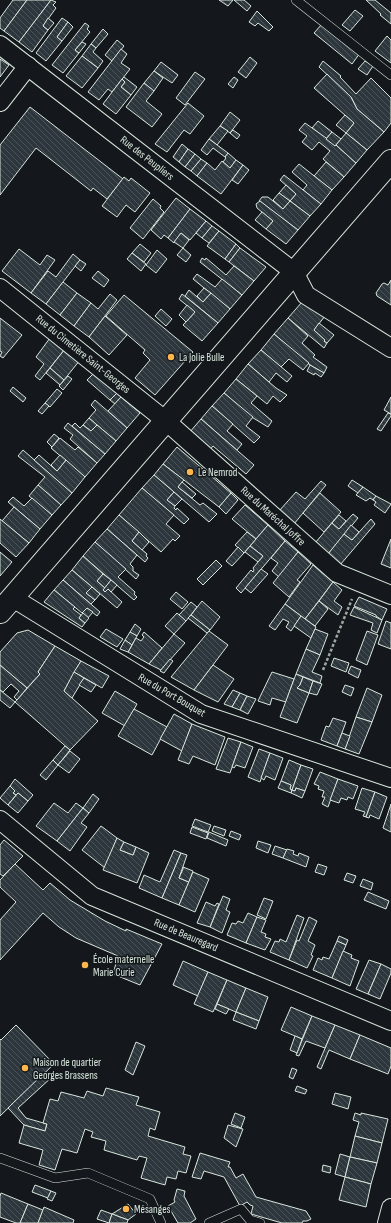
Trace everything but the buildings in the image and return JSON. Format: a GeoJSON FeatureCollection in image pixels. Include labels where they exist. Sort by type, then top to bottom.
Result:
{"type":"FeatureCollection","features":[{"type":"Feature","properties":{"kind":"main road"},"geometry":{"type":"LineString","coordinates":[[7,605],[391,161]]}},
{"type":"Feature","properties":{"kind":"street","name":"Rue des Peupliers"},"geometry":{"type":"LineString","coordinates":[[0,44],[294,272]]}},
{"type":"Feature","properties":{"kind":"street"},"geometry":{"type":"LineString","coordinates":[[0,102],[28,66]]}},
{"type":"Feature","properties":{"kind":"street"},"geometry":{"type":"LineString","coordinates":[[294,272],[306,295],[391,348]]}},
{"type":"Feature","properties":{"kind":"street","name":"Rue du Cimetière Saint-Georges"},"geometry":{"type":"LineString","coordinates":[[0,288],[166,421]]}},
{"type":"Feature","properties":{"kind":"street","name":"Rue du Maréchal Joffre"},"geometry":{"type":"LineString","coordinates":[[166,421],[337,573],[391,595]]}},
{"type":"Feature","properties":{"kind":"street","name":"Rue du Port Bouquet"},"geometry":{"type":"LineString","coordinates":[[7,605],[201,714],[391,778]]}},
{"type":"Feature","properties":{"kind":"street","name":"Rue de Beauregard"},"geometry":{"type":"LineString","coordinates":[[0,820],[92,896],[391,1020]]}},
{"type":"Feature","properties":{"kind":"street"},"geometry":{"type":"LineString","coordinates":[[388,1223],[391,1208]]}},
{"type":"Feature","properties":{"kind":"lane"},"geometry":{"type":"LineString","coordinates":[[296,0],[391,75]]}},
{"type":"Feature","properties":{"kind":"lane"},"geometry":{"type":"LineString","coordinates":[[0,1158],[55,1178],[88,1173],[150,1199],[161,1223]]}},
{"type":"Feature","properties":{"kind":"lane"},"geometry":{"type":"LineString","coordinates":[[209,1223],[241,1209],[250,1220],[260,1223]]}},
{"type":"Feature","properties":{"kind":"path"},"geometry":{"type":"LineString","coordinates":[[323,670],[360,582]]}},
{"type":"Feature","properties":{"kind":"place","name":"La Jolie Bulle"},"geometry":{"type":"Point","coordinates":[171,357]}},
{"type":"Feature","properties":{"kind":"place","name":"Le Nemrod"},"geometry":{"type":"Point","coordinates":[190,472]}},
{"type":"Feature","properties":{"kind":"place","name":"École maternelle Marie Curie"},"geometry":{"type":"Point","coordinates":[85,965]}},
{"type":"Feature","properties":{"kind":"place","name":"Maison de quartier Georges Brassens"},"geometry":{"type":"Point","coordinates":[25,1068]}},
{"type":"Feature","properties":{"kind":"place","name":"Mésanges"},"geometry":{"type":"Point","coordinates":[126,1209]}}]}
